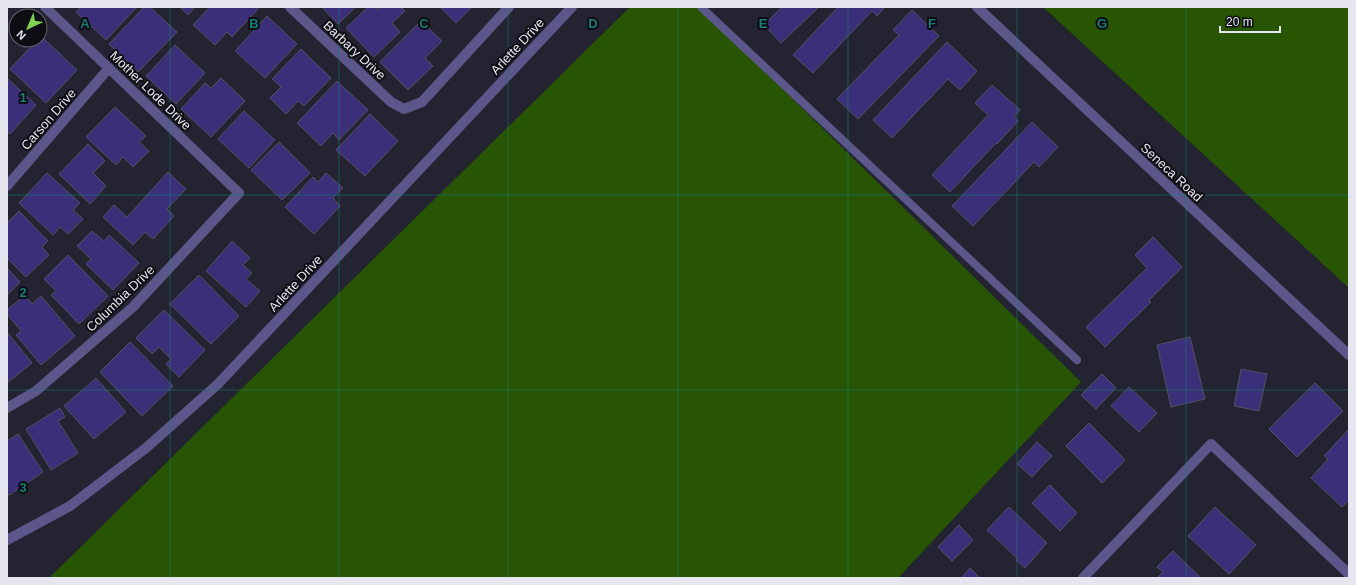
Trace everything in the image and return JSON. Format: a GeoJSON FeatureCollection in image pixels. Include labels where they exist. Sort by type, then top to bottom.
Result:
{"type":"FeatureCollection","features":[{"type":"Feature","properties":{"kind":"street","name":"Mother Lode Drive"},"geometry":{"type":"LineString","coordinates":[[45,7],[239,193]]}},
{"type":"Feature","properties":{"kind":"street","name":"Barbary Drive"},"geometry":{"type":"LineString","coordinates":[[290,7],[391,102],[404,108],[422,102],[509,7]]}},
{"type":"Feature","properties":{"kind":"street","name":"Arlette Drive"},"geometry":{"type":"LineString","coordinates":[[7,540],[70,506],[146,448],[218,384],[572,7]]}},
{"type":"Feature","properties":{"kind":"street","name":"Seneca Road"},"geometry":{"type":"LineString","coordinates":[[977,7],[1349,355]]}},
{"type":"Feature","properties":{"kind":"street","name":"Carson Drive"},"geometry":{"type":"LineString","coordinates":[[7,186],[109,68]]}},
{"type":"Feature","properties":{"kind":"street","name":"Columbia Drive"},"geometry":{"type":"LineString","coordinates":[[7,408],[36,391],[133,307],[239,193]]}},
{"type":"Feature","properties":{"kind":"street"},"geometry":{"type":"LineString","coordinates":[[1083,578],[1210,444],[1349,574]]}},
{"type":"Feature","properties":{"kind":"lane"},"geometry":{"type":"LineString","coordinates":[[701,7],[1077,360]]}},
{"type":"Feature","properties":{"kind":"green space"},"geometry":{"type":"Polygon","coordinates":[[[630,7],[699,7],[1081,382],[898,578],[49,578],[630,7]]]}},
{"type":"Feature","properties":{"kind":"green space"},"geometry":{"type":"Polygon","coordinates":[[[1043,7],[1349,7],[1349,288],[1043,7]]]}},
{"type":"Feature","properties":{"kind":"building"},"geometry":{"type":"Polygon","coordinates":[[[81,7],[137,7],[106,40],[76,12],[81,7]]]}},
{"type":"Feature","properties":{"kind":"building"},"geometry":{"type":"Polygon","coordinates":[[[144,7],[150,7],[177,32],[138,72],[109,44],[144,7]]]}},
{"type":"Feature","properties":{"kind":"building"},"geometry":{"type":"Polygon","coordinates":[[[180,7],[195,7],[188,15],[180,7]]]}},
{"type":"Feature","properties":{"kind":"building"},"geometry":{"type":"Polygon","coordinates":[[[210,7],[257,7],[258,9],[232,37],[227,32],[215,45],[193,25],[210,7]]]}},
{"type":"Feature","properties":{"kind":"building"},"geometry":{"type":"Polygon","coordinates":[[[322,7],[356,7],[338,24],[322,7]]]}},
{"type":"Feature","properties":{"kind":"building"},"geometry":{"type":"Polygon","coordinates":[[[368,7],[375,7],[378,10],[381,7],[401,7],[405,11],[392,23],[400,32],[374,57],[346,28],[368,7]]]}},
{"type":"Feature","properties":{"kind":"building"},"geometry":{"type":"Polygon","coordinates":[[[440,7],[472,7],[456,23],[440,7]]]}},
{"type":"Feature","properties":{"kind":"building"},"geometry":{"type":"Polygon","coordinates":[[[782,7],[819,7],[781,43],[764,25],[782,7]]]}},
{"type":"Feature","properties":{"kind":"building"},"geometry":{"type":"Polygon","coordinates":[[[838,7],[885,7],[877,16],[872,11],[813,73],[793,55],[838,7]]]}},
{"type":"Feature","properties":{"kind":"building"},"geometry":{"type":"Polygon","coordinates":[[[912,10],[939,36],[858,119],[837,99],[899,35],[893,30],[912,10]]]}},
{"type":"Feature","properties":{"kind":"building"},"geometry":{"type":"Polygon","coordinates":[[[267,16],[297,44],[265,78],[235,51],[267,16]]]}},
{"type":"Feature","properties":{"kind":"building"},"geometry":{"type":"Polygon","coordinates":[[[421,21],[442,41],[425,58],[433,66],[408,90],[380,62],[421,21]]]}},
{"type":"Feature","properties":{"kind":"building"},"geometry":{"type":"Polygon","coordinates":[[[947,42],[977,71],[960,90],[948,79],[892,138],[873,120],[947,42]]]}},
{"type":"Feature","properties":{"kind":"building"},"geometry":{"type":"Polygon","coordinates":[[[48,43],[77,70],[46,103],[10,69],[30,48],[48,48],[48,43]]]}},
{"type":"Feature","properties":{"kind":"building"},"geometry":{"type":"Polygon","coordinates":[[[175,45],[205,73],[176,104],[146,76],[175,45]]]}},
{"type":"Feature","properties":{"kind":"building"},"geometry":{"type":"Polygon","coordinates":[[[301,49],[331,78],[304,106],[298,101],[286,114],[270,98],[281,87],[272,79],[301,49]]]}},
{"type":"Feature","properties":{"kind":"building"},"geometry":{"type":"Polygon","coordinates":[[[7,78],[36,105],[10,134],[7,131],[7,78]]]}},
{"type":"Feature","properties":{"kind":"building"},"geometry":{"type":"Polygon","coordinates":[[[221,78],[245,101],[211,137],[181,109],[205,83],[211,88],[221,78]]]}},
{"type":"Feature","properties":{"kind":"building"},"geometry":{"type":"Polygon","coordinates":[[[337,81],[368,110],[339,140],[333,133],[321,146],[297,123],[337,81]]]}},
{"type":"Feature","properties":{"kind":"building"},"geometry":{"type":"Polygon","coordinates":[[[992,85],[1020,110],[1014,117],[1018,121],[950,192],[932,175],[988,115],[975,103],[992,85]]]}},
{"type":"Feature","properties":{"kind":"building"},"geometry":{"type":"Polygon","coordinates":[[[115,107],[146,136],[139,142],[149,151],[133,167],[123,157],[116,165],[86,137],[115,107]]]}},
{"type":"Feature","properties":{"kind":"building"},"geometry":{"type":"Polygon","coordinates":[[[244,111],[275,140],[249,168],[218,139],[244,111]]]}},
{"type":"Feature","properties":{"kind":"building"},"geometry":{"type":"Polygon","coordinates":[[[370,114],[398,141],[365,176],[336,150],[370,114]]]}},
{"type":"Feature","properties":{"kind":"building"},"geometry":{"type":"Polygon","coordinates":[[[1032,122],[1058,147],[1039,167],[1034,162],[973,226],[952,206],[1032,122]]]}},
{"type":"Feature","properties":{"kind":"building"},"geometry":{"type":"Polygon","coordinates":[[[279,142],[310,173],[282,200],[251,170],[279,142]]]}},
{"type":"Feature","properties":{"kind":"building"},"geometry":{"type":"Polygon","coordinates":[[[88,144],[105,161],[93,173],[106,186],[90,204],[59,174],[88,144]]]}},
{"type":"Feature","properties":{"kind":"building"},"geometry":{"type":"Polygon","coordinates":[[[168,172],[186,189],[167,209],[174,216],[153,239],[145,232],[133,245],[103,217],[114,205],[127,217],[168,172]]]}},
{"type":"Feature","properties":{"kind":"building"},"geometry":{"type":"Polygon","coordinates":[[[47,173],[80,203],[73,210],[83,219],[68,234],[60,227],[53,235],[19,203],[47,173]]]}},
{"type":"Feature","properties":{"kind":"building"},"geometry":{"type":"Polygon","coordinates":[[[326,173],[343,188],[333,198],[340,206],[314,234],[285,207],[313,177],[318,182],[326,173]]]}},
{"type":"Feature","properties":{"kind":"building"},"geometry":{"type":"Polygon","coordinates":[[[19,211],[48,241],[42,247],[49,255],[26,277],[7,258],[7,223],[19,211]]]}},
{"type":"Feature","properties":{"kind":"building"},"geometry":{"type":"Polygon","coordinates":[[[92,231],[104,241],[109,235],[139,263],[113,290],[86,264],[91,259],[77,246],[92,231]]]}},
{"type":"Feature","properties":{"kind":"building"},"geometry":{"type":"Polygon","coordinates":[[[1153,237],[1182,267],[1149,300],[1151,302],[1105,347],[1086,327],[1147,268],[1135,255],[1153,237]]]}},
{"type":"Feature","properties":{"kind":"building"},"geometry":{"type":"Polygon","coordinates":[[[232,241],[250,258],[243,265],[252,273],[246,279],[260,291],[246,307],[206,271],[232,241]]]}},
{"type":"Feature","properties":{"kind":"building"},"geometry":{"type":"Polygon","coordinates":[[[68,255],[108,296],[79,324],[51,295],[56,291],[44,279],[68,255]]]}},
{"type":"Feature","properties":{"kind":"building"},"geometry":{"type":"Polygon","coordinates":[[[7,268],[20,282],[7,295],[7,268]]]}},
{"type":"Feature","properties":{"kind":"building"},"geometry":{"type":"Polygon","coordinates":[[[199,275],[239,316],[211,344],[170,304],[199,275]]]}},
{"type":"Feature","properties":{"kind":"building"},"geometry":{"type":"Polygon","coordinates":[[[25,295],[32,304],[41,296],[75,336],[41,365],[16,335],[21,331],[7,314],[7,310],[25,295]]]}},
{"type":"Feature","properties":{"kind":"building"},"geometry":{"type":"Polygon","coordinates":[[[164,310],[205,350],[179,377],[166,364],[171,359],[159,347],[152,354],[136,338],[164,310]]]}},
{"type":"Feature","properties":{"kind":"building"},"geometry":{"type":"Polygon","coordinates":[[[7,332],[32,363],[7,383],[7,332]]]}},
{"type":"Feature","properties":{"kind":"building"},"geometry":{"type":"Polygon","coordinates":[[[1190,337],[1205,399],[1171,407],[1157,345],[1190,337]]]}},
{"type":"Feature","properties":{"kind":"building"},"geometry":{"type":"Polygon","coordinates":[[[130,342],[173,386],[142,416],[100,372],[130,342]]]}},
{"type":"Feature","properties":{"kind":"building"},"geometry":{"type":"Polygon","coordinates":[[[1241,369],[1267,374],[1259,411],[1234,406],[1241,369]]]}},
{"type":"Feature","properties":{"kind":"building"},"geometry":{"type":"Polygon","coordinates":[[[1102,374],[1116,388],[1096,409],[1081,395],[1102,374]]]}},
{"type":"Feature","properties":{"kind":"building"},"geometry":{"type":"Polygon","coordinates":[[[96,378],[126,412],[94,439],[64,406],[96,378]]]}},
{"type":"Feature","properties":{"kind":"building"},"geometry":{"type":"Polygon","coordinates":[[[1315,383],[1343,411],[1297,457],[1269,429],[1315,383]]]}},
{"type":"Feature","properties":{"kind":"building"},"geometry":{"type":"Polygon","coordinates":[[[1129,387],[1157,413],[1139,432],[1111,406],[1129,387]]]}},
{"type":"Feature","properties":{"kind":"building"},"geometry":{"type":"Polygon","coordinates":[[[60,408],[65,417],[58,421],[78,453],[51,470],[26,429],[60,408]]]}},
{"type":"Feature","properties":{"kind":"building"},"geometry":{"type":"Polygon","coordinates":[[[1089,423],[1125,460],[1102,483],[1066,446],[1089,423]]]}},
{"type":"Feature","properties":{"kind":"building"},"geometry":{"type":"Polygon","coordinates":[[[1349,429],[1349,500],[1342,507],[1311,478],[1328,459],[1324,456],[1349,429]]]}},
{"type":"Feature","properties":{"kind":"building"},"geometry":{"type":"Polygon","coordinates":[[[18,434],[43,472],[9,495],[7,493],[7,441],[18,434]]]}},
{"type":"Feature","properties":{"kind":"building"},"geometry":{"type":"Polygon","coordinates":[[[1037,442],[1052,456],[1032,477],[1017,464],[1037,442]]]}},
{"type":"Feature","properties":{"kind":"building"},"geometry":{"type":"Polygon","coordinates":[[[1050,485],[1077,513],[1060,531],[1032,503],[1050,485]]]}},
{"type":"Feature","properties":{"kind":"building"},"geometry":{"type":"Polygon","coordinates":[[[1009,507],[1047,543],[1025,568],[1016,560],[1017,558],[987,530],[1009,507]]]}},
{"type":"Feature","properties":{"kind":"building"},"geometry":{"type":"Polygon","coordinates":[[[1215,507],[1256,545],[1229,574],[1188,536],[1215,507]]]}},
{"type":"Feature","properties":{"kind":"building"},"geometry":{"type":"Polygon","coordinates":[[[959,525],[973,540],[952,561],[938,547],[959,525]]]}},
{"type":"Feature","properties":{"kind":"building"},"geometry":{"type":"Polygon","coordinates":[[[1173,551],[1201,578],[1157,578],[1163,572],[1157,567],[1173,551]]]}},
{"type":"Feature","properties":{"kind":"building"},"geometry":{"type":"Polygon","coordinates":[[[970,568],[980,578],[961,578],[970,568]]]}}]}
